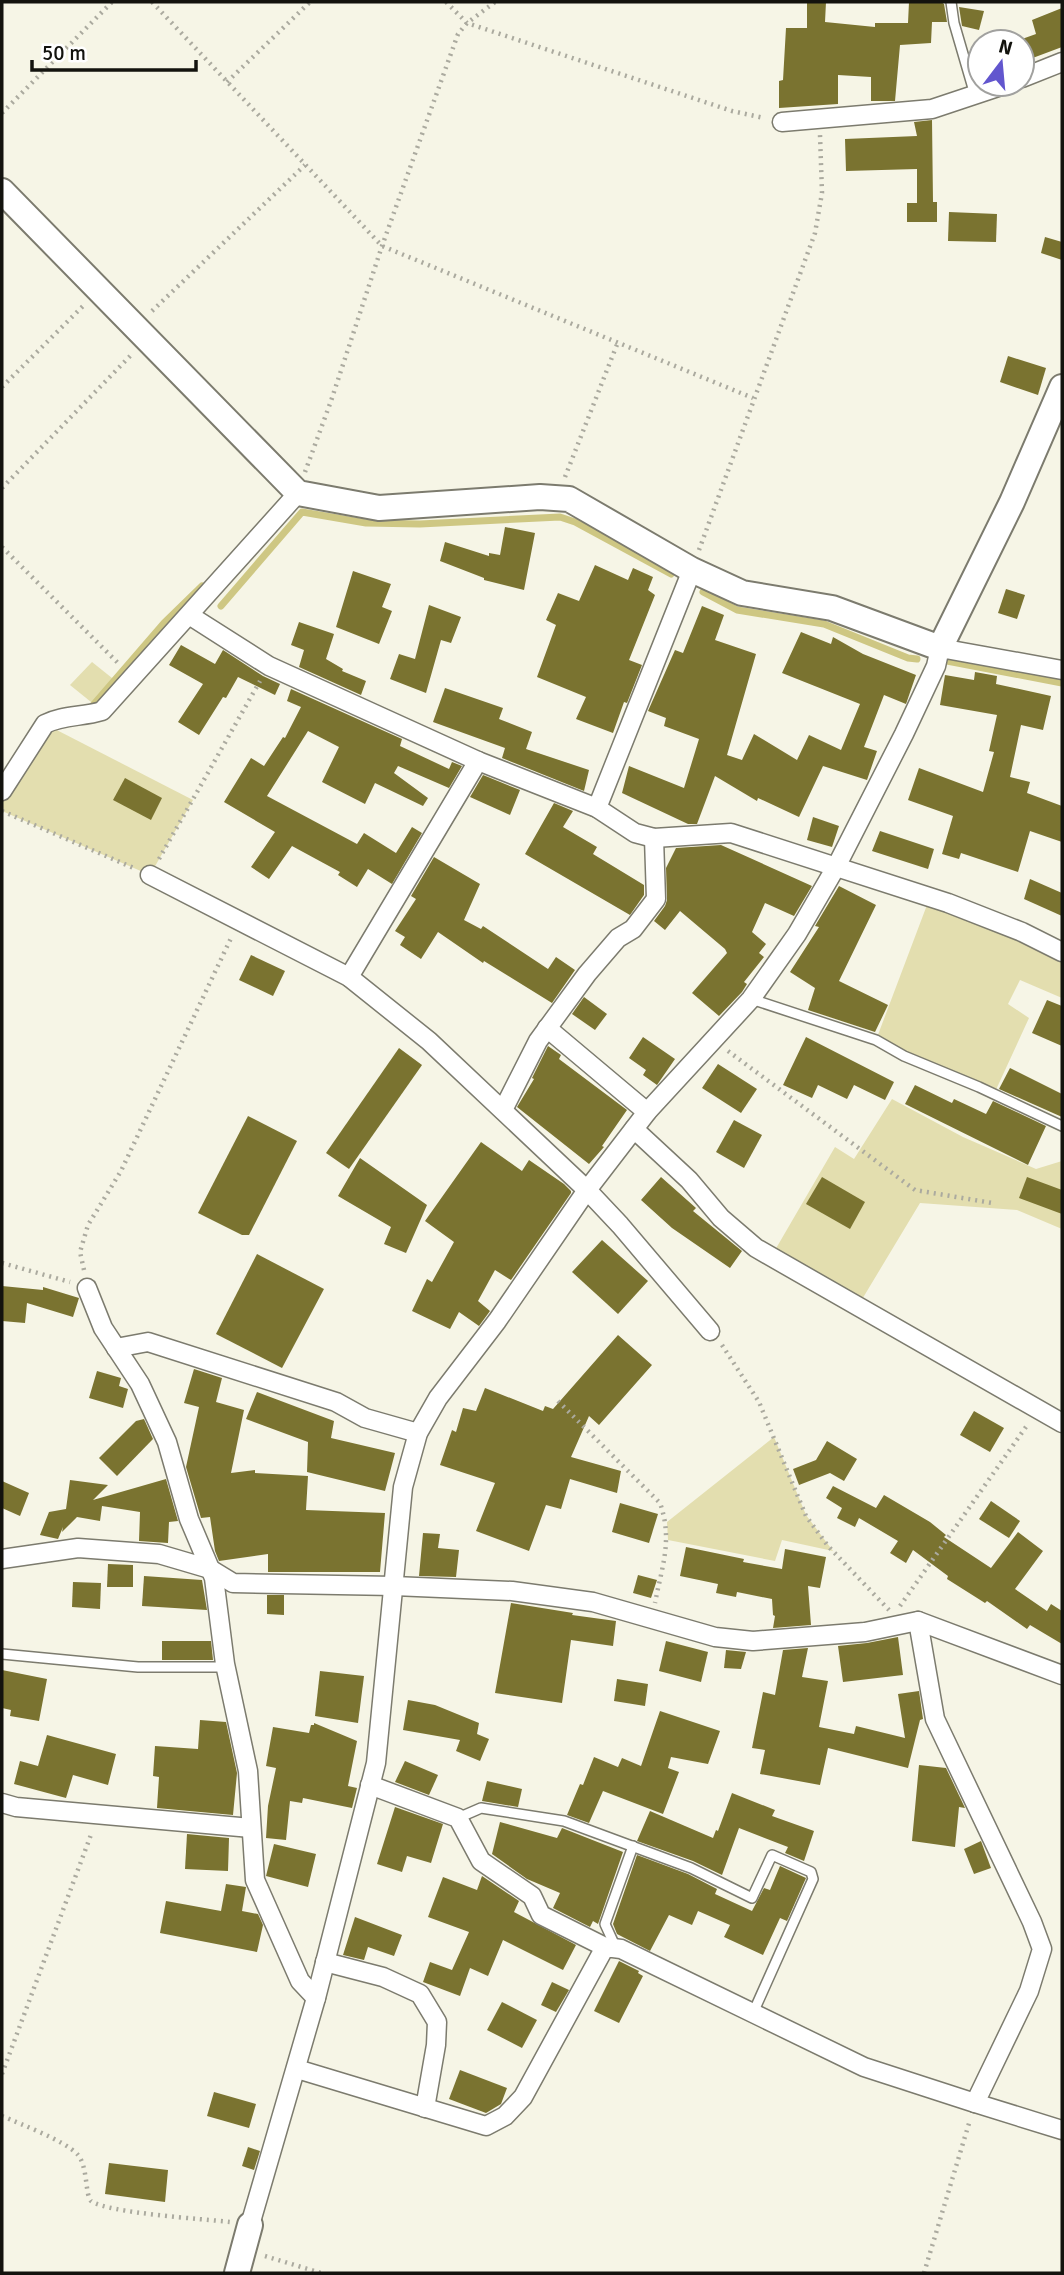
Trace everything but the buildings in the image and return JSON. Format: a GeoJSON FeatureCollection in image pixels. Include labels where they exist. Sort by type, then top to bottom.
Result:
{"type":"FeatureCollection","features":[{"type":"Feature","properties":{"kind":"street"},"geometry":{"type":"LineString","coordinates":[[1036,72],[1062,62]]}},
{"type":"Feature","properties":{"kind":"street"},"geometry":{"type":"LineString","coordinates":[[782,122],[932,109],[968,98]]}},
{"type":"Feature","properties":{"kind":"street"},"geometry":{"type":"LineString","coordinates":[[2,191],[298,493],[379,508],[540,497],[569,499],[692,570],[742,593],[832,608],[940,648],[1062,670]]}},
{"type":"Feature","properties":{"kind":"street"},"geometry":{"type":"LineString","coordinates":[[237,2273],[297,2069],[376,1763],[402,1487],[418,1433],[438,1398],[497,1321],[587,1190],[647,1112],[751,999],[797,933],[836,867],[904,734],[936,666],[940,648],[1012,502],[1062,387]]}},
{"type":"Feature","properties":{"kind":"street"},"geometry":{"type":"LineString","coordinates":[[2,791],[45,724],[53,719],[102,712],[298,493]]}},
{"type":"Feature","properties":{"kind":"street"},"geometry":{"type":"LineString","coordinates":[[597,808],[692,570]]}},
{"type":"Feature","properties":{"kind":"street"},"geometry":{"type":"LineString","coordinates":[[189,615],[270,666],[478,761],[597,808],[635,833],[654,838],[731,833],[948,903],[1022,932],[1062,952]]}},
{"type":"Feature","properties":{"kind":"street"},"geometry":{"type":"LineString","coordinates":[[349,977],[478,761]]}},
{"type":"Feature","properties":{"kind":"street"},"geometry":{"type":"LineString","coordinates":[[503,1110],[547,1028],[587,974],[618,938],[633,929],[656,899],[654,838]]}},
{"type":"Feature","properties":{"kind":"street"},"geometry":{"type":"LineString","coordinates":[[150,875],[349,977],[429,1041],[587,1190],[710,1331]]}},
{"type":"Feature","properties":{"kind":"street"},"geometry":{"type":"LineString","coordinates":[[547,1028],[647,1112]]}},
{"type":"Feature","properties":{"kind":"street"},"geometry":{"type":"LineString","coordinates":[[634,1129],[689,1180],[720,1218],[756,1248],[1062,1423]]}},
{"type":"Feature","properties":{"kind":"street"},"geometry":{"type":"LineString","coordinates":[[88,1287],[103,1328],[140,1384],[167,1442],[189,1519],[214,1578],[226,1667],[248,1771],[255,1880],[300,1981],[316,1998]]}},
{"type":"Feature","properties":{"kind":"street"},"geometry":{"type":"LineString","coordinates":[[116,1348],[149,1342],[336,1402],[365,1418],[418,1433]]}},
{"type":"Feature","properties":{"kind":"street"},"geometry":{"type":"LineString","coordinates":[[2,1559],[78,1548],[159,1554],[210,1569],[233,1583],[512,1591],[593,1602],[715,1637],[753,1640],[865,1632],[918,1621],[1062,1675]]}},
{"type":"Feature","properties":{"kind":"street"},"geometry":{"type":"LineString","coordinates":[[918,1621],[935,1719],[1032,1922],[1042,1949],[1029,1991],[975,2103]]}},
{"type":"Feature","properties":{"kind":"street"},"geometry":{"type":"LineString","coordinates":[[370,1785],[458,1818],[481,1861],[532,1896],[541,1914],[610,1947],[621,1949],[864,2067],[1062,2130]]}},
{"type":"Feature","properties":{"kind":"street"},"geometry":{"type":"LineString","coordinates":[[2,1803],[16,1807],[251,1828]]}},
{"type":"Feature","properties":{"kind":"street"},"geometry":{"type":"LineString","coordinates":[[297,2069],[486,2126],[505,2116],[523,2097],[610,1947]]}},
{"type":"Feature","properties":{"kind":"street"},"geometry":{"type":"LineString","coordinates":[[325,1962],[383,1977],[420,1994],[437,2022],[436,2045],[425,2108]]}},
{"type":"Feature","properties":{"kind":"lane"},"geometry":{"type":"LineString","coordinates":[[951,2],[966,65]]}},
{"type":"Feature","properties":{"kind":"lane"},"geometry":{"type":"LineString","coordinates":[[751,999],[876,1040],[904,1056],[1062,1126]]}},
{"type":"Feature","properties":{"kind":"lane"},"geometry":{"type":"LineString","coordinates":[[2,1654],[138,1667],[226,1667]]}},
{"type":"Feature","properties":{"kind":"lane"},"geometry":{"type":"LineString","coordinates":[[458,1818],[481,1808],[564,1821],[691,1868],[752,1898],[772,1855],[811,1872],[813,1879],[753,2013]]}},
{"type":"Feature","properties":{"kind":"lane"},"geometry":{"type":"LineString","coordinates":[[610,1947],[605,1924],[634,1846]]}},
{"type":"Feature","properties":{"kind":"path"},"geometry":{"type":"LineString","coordinates":[[2,113],[112,2]]}},
{"type":"Feature","properties":{"kind":"path"},"geometry":{"type":"LineString","coordinates":[[152,2],[382,246],[753,398]]}},
{"type":"Feature","properties":{"kind":"path"},"geometry":{"type":"LineString","coordinates":[[227,82],[310,2]]}},
{"type":"Feature","properties":{"kind":"path"},"geometry":{"type":"LineString","coordinates":[[446,2],[467,23],[732,111],[782,122]]}},
{"type":"Feature","properties":{"kind":"path"},"geometry":{"type":"LineString","coordinates":[[298,493],[458,34],[467,23],[495,2]]}},
{"type":"Feature","properties":{"kind":"path"},"geometry":{"type":"LineString","coordinates":[[692,570],[815,233],[822,193],[820,119]]}},
{"type":"Feature","properties":{"kind":"path"},"geometry":{"type":"LineString","coordinates":[[2,488],[140,334],[305,165]]}},
{"type":"Feature","properties":{"kind":"path"},"geometry":{"type":"LineString","coordinates":[[2,387],[98,290]]}},
{"type":"Feature","properties":{"kind":"path"},"geometry":{"type":"LineString","coordinates":[[557,498],[618,342]]}},
{"type":"Feature","properties":{"kind":"path"},"geometry":{"type":"LineString","coordinates":[[2,547],[132,677]]}},
{"type":"Feature","properties":{"kind":"path"},"geometry":{"type":"LineString","coordinates":[[2,811],[150,875],[270,666]]}},
{"type":"Feature","properties":{"kind":"path"},"geometry":{"type":"LineString","coordinates":[[2,1263],[88,1287],[80,1252],[88,1225],[121,1171],[240,919]]}},
{"type":"Feature","properties":{"kind":"path"},"geometry":{"type":"LineString","coordinates":[[713,1040],[915,1190],[992,1203]]}},
{"type":"Feature","properties":{"kind":"path"},"geometry":{"type":"LineString","coordinates":[[710,1331],[724,1347],[759,1402],[806,1516],[828,1546],[894,1615],[1039,1408]]}},
{"type":"Feature","properties":{"kind":"path"},"geometry":{"type":"LineString","coordinates":[[558,1401],[660,1503],[667,1522],[668,1539],[652,1619]]}},
{"type":"Feature","properties":{"kind":"path"},"geometry":{"type":"LineString","coordinates":[[2,2074],[99,1814]]}},
{"type":"Feature","properties":{"kind":"path"},"geometry":{"type":"LineString","coordinates":[[924,2273],[975,2103]]}},
{"type":"Feature","properties":{"kind":"path"},"geometry":{"type":"LineString","coordinates":[[2,2116],[64,2145],[79,2155],[87,2174],[88,2196],[92,2202],[119,2210],[250,2225]]}},
{"type":"Feature","properties":{"kind":"path"},"geometry":{"type":"LineString","coordinates":[[243,2249],[321,2273]]}},
{"type":"Feature","properties":{"kind":"shaded area"},"geometry":{"type":"Polygon","coordinates":[[[92,662],[117,682],[96,706],[70,685],[92,662]]]}},
{"type":"Feature","properties":{"kind":"shaded area"},"geometry":{"type":"Polygon","coordinates":[[[45,724],[193,800],[150,875],[2,811],[2,791],[45,724]]]}},
{"type":"Feature","properties":{"kind":"shaded area"},"geometry":{"type":"Polygon","coordinates":[[[930,897],[1062,952],[1062,998],[1020,980],[1008,1004],[1029,1018],[994,1094],[876,1040],[930,897]]]}},
{"type":"Feature","properties":{"kind":"shaded area"},"geometry":{"type":"Polygon","coordinates":[[[892,1099],[963,1137],[1036,1169],[1062,1161],[1062,1229],[1017,1210],[920,1203],[858,1306],[771,1257],[835,1147],[854,1159],[892,1099]]]}},
{"type":"Feature","properties":{"kind":"shaded area"},"geometry":{"type":"Polygon","coordinates":[[[774,1437],[806,1515],[833,1551],[782,1540],[775,1561],[668,1540],[667,1522],[774,1437]]]}},
{"type":"Feature","properties":{"kind":"waterway"},"geometry":{"type":"LineString","coordinates":[[221,606],[302,512],[366,523],[420,524],[560,517],[575,522],[671,574]]}},
{"type":"Feature","properties":{"kind":"waterway"},"geometry":{"type":"LineString","coordinates":[[88,711],[164,623],[202,586]]}},
{"type":"Feature","properties":{"kind":"waterway"},"geometry":{"type":"LineString","coordinates":[[703,592],[737,610],[824,624],[908,658],[917,659]]}},
{"type":"Feature","properties":{"kind":"waterway"},"geometry":{"type":"LineString","coordinates":[[947,661],[1062,683]]}}]}
